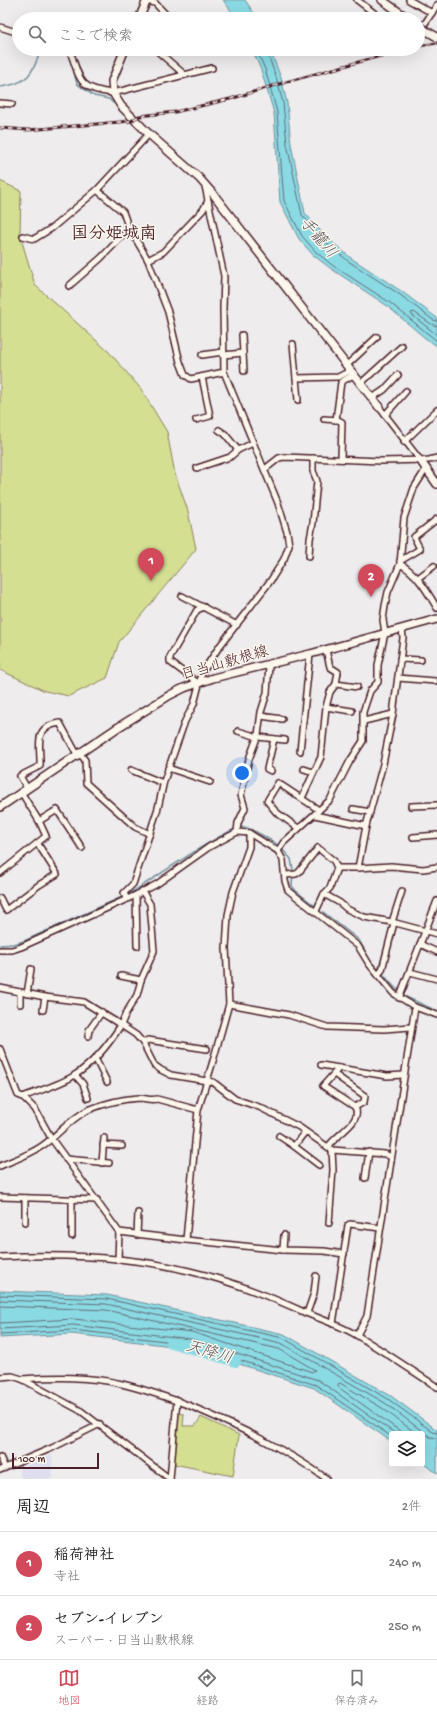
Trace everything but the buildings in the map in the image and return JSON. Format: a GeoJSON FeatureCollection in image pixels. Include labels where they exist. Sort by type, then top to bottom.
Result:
{"type":"FeatureCollection","features":[{"type":"Feature","properties":{"kind":"street"},"geometry":{"type":"LineString","coordinates":[[142,12],[146,0],[155,3],[163,12]]}},
{"type":"Feature","properties":{"kind":"street"},"geometry":{"type":"LineString","coordinates":[[357,0],[373,12]]}},
{"type":"Feature","properties":{"kind":"street"},"geometry":{"type":"LineString","coordinates":[[382,0],[399,12]]}},
{"type":"Feature","properties":{"kind":"street"},"geometry":{"type":"LineString","coordinates":[[409,0],[432,12]]}},
{"type":"Feature","properties":{"kind":"street"},"geometry":{"type":"LineString","coordinates":[[425,23],[437,5]]}},
{"type":"Feature","properties":{"kind":"street"},"geometry":{"type":"LineString","coordinates":[[0,27],[12,31]]}},
{"type":"Feature","properties":{"kind":"street"},"geometry":{"type":"LineString","coordinates":[[425,30],[437,37]]}},
{"type":"Feature","properties":{"kind":"street"},"geometry":{"type":"LineString","coordinates":[[71,56],[79,80],[88,87],[100,92],[112,93],[212,68]]}},
{"type":"Feature","properties":{"kind":"street"},"geometry":{"type":"LineString","coordinates":[[122,56],[112,81],[112,93],[121,106],[149,134],[199,178],[248,238],[437,484]]}},
{"type":"Feature","properties":{"kind":"street"},"geometry":{"type":"LineString","coordinates":[[164,56],[186,75]]}},
{"type":"Feature","properties":{"kind":"street"},"geometry":{"type":"LineString","coordinates":[[0,103],[12,104]]}},
{"type":"Feature","properties":{"kind":"street"},"geometry":{"type":"LineString","coordinates":[[23,236],[34,238],[52,228],[97,190],[149,134]]}},
{"type":"Feature","properties":{"kind":"street"},"geometry":{"type":"LineString","coordinates":[[125,897],[133,884],[150,834],[168,768],[185,721],[194,704],[206,665],[271,580],[284,559],[289,545],[287,532],[265,469],[224,372],[224,276],[205,186]]}},
{"type":"Feature","properties":{"kind":"street"},"geometry":{"type":"LineString","coordinates":[[97,190],[123,212],[148,260],[168,312],[183,373],[189,378],[202,377],[224,372]]}},
{"type":"Feature","properties":{"kind":"street"},"geometry":{"type":"LineString","coordinates":[[148,260],[163,252],[203,210],[208,201]]}},
{"type":"Feature","properties":{"kind":"street"},"geometry":{"type":"LineString","coordinates":[[69,286],[101,258],[130,228]]}},
{"type":"Feature","properties":{"kind":"street"},"geometry":{"type":"LineString","coordinates":[[242,335],[244,371]]}},
{"type":"Feature","properties":{"kind":"street"},"geometry":{"type":"LineString","coordinates":[[336,420],[341,382],[377,337]]}},
{"type":"Feature","properties":{"kind":"street"},"geometry":{"type":"LineString","coordinates":[[293,344],[298,400]]}},
{"type":"Feature","properties":{"kind":"street"},"geometry":{"type":"LineString","coordinates":[[360,384],[402,346]]}},
{"type":"Feature","properties":{"kind":"street"},"geometry":{"type":"LineString","coordinates":[[202,355],[243,353]]}},
{"type":"Feature","properties":{"kind":"street"},"geometry":{"type":"LineString","coordinates":[[296,378],[338,377],[350,371]]}},
{"type":"Feature","properties":{"kind":"street"},"geometry":{"type":"LineString","coordinates":[[372,398],[384,390],[398,375]]}},
{"type":"Feature","properties":{"kind":"street"},"geometry":{"type":"LineString","coordinates":[[196,420],[210,416],[202,377]]}},
{"type":"Feature","properties":{"kind":"street"},"geometry":{"type":"LineString","coordinates":[[385,415],[406,391]]}},
{"type":"Feature","properties":{"kind":"street"},"geometry":{"type":"LineString","coordinates":[[404,442],[437,410]]}},
{"type":"Feature","properties":{"kind":"street"},"geometry":{"type":"LineString","coordinates":[[324,419],[342,422],[341,459]]}},
{"type":"Feature","properties":{"kind":"street"},"geometry":{"type":"LineString","coordinates":[[219,430],[225,434],[238,450]]}},
{"type":"Feature","properties":{"kind":"street"},"geometry":{"type":"LineString","coordinates":[[197,468],[230,457],[238,450],[253,443]]}},
{"type":"Feature","properties":{"kind":"street"},"geometry":{"type":"LineString","coordinates":[[265,469],[279,458],[381,461],[437,458]]}},
{"type":"Feature","properties":{"kind":"street"},"geometry":{"type":"LineString","coordinates":[[309,556],[317,481],[314,471],[313,458]]}},
{"type":"Feature","properties":{"kind":"street"},"geometry":{"type":"LineString","coordinates":[[278,851],[283,843],[298,828],[315,815],[330,800],[350,761],[363,741],[363,712],[370,691],[378,682],[378,665],[385,633],[384,620],[386,599],[400,562],[402,526],[406,509],[414,488],[426,469]]}},
{"type":"Feature","properties":{"kind":"street"},"geometry":{"type":"LineString","coordinates":[[400,562],[420,549],[414,537],[437,519]]}},
{"type":"Feature","properties":{"kind":"street"},"geometry":{"type":"LineString","coordinates":[[400,562],[418,578],[437,608]]}},
{"type":"Feature","properties":{"kind":"street"},"geometry":{"type":"LineString","coordinates":[[418,578],[434,566]]}},
{"type":"Feature","properties":{"kind":"street"},"geometry":{"type":"LineString","coordinates":[[182,596],[237,625]]}},
{"type":"Feature","properties":{"kind":"street"},"geometry":{"type":"LineString","coordinates":[[199,684],[170,662],[170,657],[197,610],[204,607]]}},
{"type":"Feature","properties":{"kind":"street","name":"日当山敷根線"},"geometry":{"type":"LineString","coordinates":[[0,807],[117,728],[184,688],[213,678],[326,650],[437,619]]}},
{"type":"Feature","properties":{"kind":"street"},"geometry":{"type":"LineString","coordinates":[[358,868],[366,826],[383,764],[393,714],[403,638],[402,629]]}},
{"type":"Feature","properties":{"kind":"street"},"geometry":{"type":"LineString","coordinates":[[302,798],[320,757],[326,707],[330,692],[336,684],[338,672],[330,667],[326,650]]}},
{"type":"Feature","properties":{"kind":"street"},"geometry":{"type":"LineString","coordinates":[[300,751],[310,654]]}},
{"type":"Feature","properties":{"kind":"street"},"geometry":{"type":"LineString","coordinates":[[400,659],[421,660]]}},
{"type":"Feature","properties":{"kind":"street"},"geometry":{"type":"LineString","coordinates":[[238,831],[238,823],[245,808],[241,796],[249,759],[258,737],[261,716],[267,694],[269,665]]}},
{"type":"Feature","properties":{"kind":"street"},"geometry":{"type":"LineString","coordinates":[[398,678],[435,680]]}},
{"type":"Feature","properties":{"kind":"street"},"geometry":{"type":"LineString","coordinates":[[336,684],[357,687]]}},
{"type":"Feature","properties":{"kind":"street"},"geometry":{"type":"LineString","coordinates":[[326,707],[352,711]]}},
{"type":"Feature","properties":{"kind":"street"},"geometry":{"type":"LineString","coordinates":[[364,721],[393,714]]}},
{"type":"Feature","properties":{"kind":"street"},"geometry":{"type":"LineString","coordinates":[[261,716],[282,719]]}},
{"type":"Feature","properties":{"kind":"street"},"geometry":{"type":"LineString","coordinates":[[0,872],[38,844],[46,836],[24,790],[20,776],[40,766],[39,741],[42,730],[50,724],[60,723],[79,755],[85,760],[86,783],[135,827],[150,834]]}},
{"type":"Feature","properties":{"kind":"street"},"geometry":{"type":"LineString","coordinates":[[238,731],[258,737],[285,740]]}},
{"type":"Feature","properties":{"kind":"street"},"geometry":{"type":"LineString","coordinates":[[271,771],[267,769],[274,739]]}},
{"type":"Feature","properties":{"kind":"street"},"geometry":{"type":"LineString","coordinates":[[168,768],[210,782]]}},
{"type":"Feature","properties":{"kind":"street"},"geometry":{"type":"LineString","coordinates":[[304,769],[314,772]]}},
{"type":"Feature","properties":{"kind":"street"},"geometry":{"type":"LineString","coordinates":[[132,770],[163,783]]}},
{"type":"Feature","properties":{"kind":"street"},"geometry":{"type":"LineString","coordinates":[[298,828],[276,812],[267,801],[278,783],[319,810]]}},
{"type":"Feature","properties":{"kind":"street"},"geometry":{"type":"LineString","coordinates":[[411,806],[437,805]]}},
{"type":"Feature","properties":{"kind":"street"},"geometry":{"type":"LineString","coordinates":[[353,809],[370,812]]}},
{"type":"Feature","properties":{"kind":"street"},"geometry":{"type":"LineString","coordinates":[[39,820],[57,810],[82,848]]}},
{"type":"Feature","properties":{"kind":"street"},"geometry":{"type":"LineString","coordinates":[[315,815],[366,826]]}},
{"type":"Feature","properties":{"kind":"street"},"geometry":{"type":"LineString","coordinates":[[0,950],[12,950],[21,947],[125,897],[136,895],[157,884],[210,847],[238,831],[249,833],[278,851],[283,860],[287,875],[285,881],[288,890],[297,899],[316,911],[358,946],[369,964],[380,973],[399,998],[415,1007],[437,1016]]}},
{"type":"Feature","properties":{"kind":"street"},"geometry":{"type":"LineString","coordinates":[[186,1240],[198,1110],[229,1004],[226,948],[228,915],[233,892],[249,847],[249,833]]}},
{"type":"Feature","properties":{"kind":"street"},"geometry":{"type":"LineString","coordinates":[[413,837],[437,835]]}},
{"type":"Feature","properties":{"kind":"street"},"geometry":{"type":"LineString","coordinates":[[0,898],[6,910],[39,885],[57,874],[38,844]]}},
{"type":"Feature","properties":{"kind":"street"},"geometry":{"type":"LineString","coordinates":[[287,875],[296,874],[318,848],[334,861],[337,868],[330,888],[324,894],[316,911]]}},
{"type":"Feature","properties":{"kind":"street"},"geometry":{"type":"LineString","coordinates":[[337,868],[391,866],[423,869],[437,867]]}},
{"type":"Feature","properties":{"kind":"street"},"geometry":{"type":"LineString","coordinates":[[380,973],[402,890]]}},
{"type":"Feature","properties":{"kind":"street"},"geometry":{"type":"LineString","coordinates":[[23,1097],[75,1075],[96,1058],[107,1046],[121,1025],[126,1013],[137,996],[146,966],[154,951],[150,904],[142,891]]}},
{"type":"Feature","properties":{"kind":"street"},"geometry":{"type":"LineString","coordinates":[[324,894],[340,903],[347,909],[364,917],[437,934]]}},
{"type":"Feature","properties":{"kind":"street"},"geometry":{"type":"LineString","coordinates":[[136,895],[134,932],[137,946]]}},
{"type":"Feature","properties":{"kind":"street"},"geometry":{"type":"LineString","coordinates":[[399,998],[437,902]]}},
{"type":"Feature","properties":{"kind":"street"},"geometry":{"type":"LineString","coordinates":[[420,944],[437,952]]}},
{"type":"Feature","properties":{"kind":"street"},"geometry":{"type":"LineString","coordinates":[[27,994],[31,969]]}},
{"type":"Feature","properties":{"kind":"street"},"geometry":{"type":"LineString","coordinates":[[410,972],[437,979]]}},
{"type":"Feature","properties":{"kind":"street"},"geometry":{"type":"LineString","coordinates":[[121,976],[141,980]]}},
{"type":"Feature","properties":{"kind":"street"},"geometry":{"type":"LineString","coordinates":[[0,988],[27,994],[84,1002],[102,1012],[136,1035],[143,1043],[154,1065],[160,1070],[171,1075],[207,1080],[218,1085],[235,1099],[259,1107],[305,1132],[330,1149],[385,1154],[391,1157]]}},
{"type":"Feature","properties":{"kind":"street"},"geometry":{"type":"LineString","coordinates":[[20,992],[20,1004]]}},
{"type":"Feature","properties":{"kind":"street"},"geometry":{"type":"LineString","coordinates":[[43,1010],[45,997]]}},
{"type":"Feature","properties":{"kind":"street"},"geometry":{"type":"LineString","coordinates":[[229,1004],[289,1015],[327,1027],[384,1029],[411,1028]]}},
{"type":"Feature","properties":{"kind":"street"},"geometry":{"type":"LineString","coordinates":[[357,1335],[366,1316],[415,1007]]}},
{"type":"Feature","properties":{"kind":"street"},"geometry":{"type":"LineString","coordinates":[[88,1036],[89,1030],[102,1012]]}},
{"type":"Feature","properties":{"kind":"street"},"geometry":{"type":"LineString","coordinates":[[143,1043],[148,1040],[207,1048]]}},
{"type":"Feature","properties":{"kind":"street"},"geometry":{"type":"LineString","coordinates":[[0,1048],[18,1095],[23,1097],[35,1109],[50,1138],[97,1200],[119,1232],[118,1260]]}},
{"type":"Feature","properties":{"kind":"street"},"geometry":{"type":"LineString","coordinates":[[96,1058],[108,1082]]}},
{"type":"Feature","properties":{"kind":"street"},"geometry":{"type":"LineString","coordinates":[[321,1065],[387,1076],[404,1075]]}},
{"type":"Feature","properties":{"kind":"street"},"geometry":{"type":"LineString","coordinates":[[329,1223],[333,1170],[330,1149],[332,1140],[354,1122],[357,1115],[355,1107],[323,1086],[339,1068]]}},
{"type":"Feature","properties":{"kind":"street"},"geometry":{"type":"LineString","coordinates":[[334,1074],[365,1096],[364,1102],[355,1107]]}},
{"type":"Feature","properties":{"kind":"street"},"geometry":{"type":"LineString","coordinates":[[75,1075],[82,1084],[88,1098]]}},
{"type":"Feature","properties":{"kind":"street"},"geometry":{"type":"LineString","coordinates":[[0,1166],[26,1156],[43,1146],[50,1138],[73,1119],[85,1112],[124,1099],[144,1098],[150,1101],[157,1099],[198,1110]]}},
{"type":"Feature","properties":{"kind":"street"},"geometry":{"type":"LineString","coordinates":[[294,1146],[305,1132]]}},
{"type":"Feature","properties":{"kind":"street"},"geometry":{"type":"LineString","coordinates":[[279,1136],[319,1165]]}},
{"type":"Feature","properties":{"kind":"street"},"geometry":{"type":"LineString","coordinates":[[102,1163],[104,1138]]}},
{"type":"Feature","properties":{"kind":"street"},"geometry":{"type":"LineString","coordinates":[[103,1145],[122,1146]]}},
{"type":"Feature","properties":{"kind":"street"},"geometry":{"type":"LineString","coordinates":[[366,1178],[368,1152]]}},
{"type":"Feature","properties":{"kind":"street"},"geometry":{"type":"LineString","coordinates":[[66,1159],[109,1163]]}},
{"type":"Feature","properties":{"kind":"street"},"geometry":{"type":"LineString","coordinates":[[0,1197],[97,1200]]}},
{"type":"Feature","properties":{"kind":"street"},"geometry":{"type":"LineString","coordinates":[[25,1198],[25,1222]]}},
{"type":"Feature","properties":{"kind":"street"},"geometry":{"type":"LineString","coordinates":[[72,1199],[72,1236]]}},
{"type":"Feature","properties":{"kind":"street"},"geometry":{"type":"LineString","coordinates":[[137,1235],[138,1213]]}},
{"type":"Feature","properties":{"kind":"street"},"geometry":{"type":"LineString","coordinates":[[333,1324],[348,1225],[380,1228]]}},
{"type":"Feature","properties":{"kind":"street"},"geometry":{"type":"LineString","coordinates":[[119,1232],[283,1250],[324,1251],[344,1254]]}},
{"type":"Feature","properties":{"kind":"street"},"geometry":{"type":"LineString","coordinates":[[283,1250],[284,1235]]}},
{"type":"Feature","properties":{"kind":"street"},"geometry":{"type":"LineString","coordinates":[[0,1257],[45,1255],[118,1260],[190,1271],[257,1292],[357,1335],[437,1387]]}},
{"type":"Feature","properties":{"kind":"street"},"geometry":{"type":"LineString","coordinates":[[307,1313],[317,1279]]}},
{"type":"Feature","properties":{"kind":"street"},"geometry":{"type":"LineString","coordinates":[[0,1377],[12,1376],[22,1379],[82,1411],[170,1479]]}},
{"type":"Feature","properties":{"kind":"street"},"geometry":{"type":"LineString","coordinates":[[22,1379],[55,1376],[98,1380],[127,1385],[177,1400],[245,1430],[304,1463],[327,1479]]}},
{"type":"Feature","properties":{"kind":"street"},"geometry":{"type":"LineString","coordinates":[[170,1479],[177,1400]]}},
{"type":"Feature","properties":{"kind":"street"},"geometry":{"type":"LineString","coordinates":[[0,1457],[2,1469],[52,1448],[100,1424]]}},
{"type":"Feature","properties":{"kind":"shaded area"},"geometry":{"type":"Polygon","coordinates":[[[52,1455],[53,1479],[22,1479],[18,1469],[52,1455]]]}},
{"type":"Feature","properties":{"kind":"green space"},"geometry":{"type":"Polygon","coordinates":[[[0,181],[21,191],[20,235],[35,285],[109,352],[141,389],[167,432],[175,474],[188,511],[196,549],[119,642],[107,678],[69,696],[45,691],[0,670],[0,181]]]}},
{"type":"Feature","properties":{"kind":"green space"},"geometry":{"type":"Polygon","coordinates":[[[176,1413],[184,1414],[183,1426],[195,1426],[201,1417],[239,1435],[233,1476],[174,1464],[176,1413]]]}},
{"type":"Feature","properties":{"kind":"water"},"geometry":{"type":"Polygon","coordinates":[[[223,0],[245,0],[253,12],[232,12],[223,0]]]}},
{"type":"Feature","properties":{"kind":"water","name":"手籠川"},"geometry":{"type":"Polygon","coordinates":[[[255,56],[273,56],[281,78],[287,103],[291,144],[305,213],[325,236],[351,258],[401,291],[437,318],[437,346],[425,338],[386,305],[313,255],[299,239],[280,202],[274,113],[261,70],[255,56]]]}},
{"type":"Feature","properties":{"kind":"water","name":"天降川"},"geometry":{"type":"Polygon","coordinates":[[[0,1291],[107,1295],[284,1334],[391,1396],[437,1430],[437,1473],[425,1465],[425,1431],[389,1431],[389,1440],[314,1388],[189,1348],[72,1334],[0,1338],[0,1291]]]}},
{"type":"Feature","properties":{"kind":"waterway"},"geometry":{"type":"LineString","coordinates":[[0,87],[17,83],[28,76],[32,71],[38,56]]}},
{"type":"Feature","properties":{"kind":"waterway"},"geometry":{"type":"LineString","coordinates":[[68,56],[77,84],[94,96],[109,99],[113,103]]}},
{"type":"Feature","properties":{"kind":"waterway"},"geometry":{"type":"LineString","coordinates":[[127,895],[187,856],[222,835],[236,829],[244,827],[247,828],[262,835],[279,846]]}},
{"type":"Feature","properties":{"kind":"waterway"},"geometry":{"type":"LineString","coordinates":[[282,849],[291,859],[293,870],[292,886],[315,906]]}},
{"type":"Feature","properties":{"kind":"waterway"},"geometry":{"type":"LineString","coordinates":[[0,945],[24,941],[124,896]]}},
{"type":"Feature","properties":{"kind":"waterway"},"geometry":{"type":"LineString","coordinates":[[323,912],[359,940],[371,962],[379,970]]}},
{"type":"Feature","properties":{"kind":"waterway"},"geometry":{"type":"LineString","coordinates":[[382,973],[397,990]]}},
{"type":"Feature","properties":{"kind":"waterway"},"geometry":{"type":"LineString","coordinates":[[406,997],[437,1011]]}},
{"type":"Feature","properties":{"kind":"waterway","name":"天降川"},"geometry":{"type":"LineString","coordinates":[[171,1343],[236,1362]]}},
{"type":"Feature","properties":{"kind":"railway"},"geometry":{"type":"LineString","coordinates":[[425,45],[437,43]]}},
{"type":"Feature","properties":{"kind":"railway"},"geometry":{"type":"LineString","coordinates":[[0,128],[28,130],[131,121],[139,116],[175,112],[230,99],[381,56]]}},
{"type":"Feature","properties":{"kind":"place","name":"稲荷神社"},"geometry":{"type":"Point","coordinates":[151,581]}},
{"type":"Feature","properties":{"kind":"place","name":"セブン-イレブン"},"geometry":{"type":"Point","coordinates":[371,597]}},
{"type":"Feature","properties":{"kind":"district","name":"国分姫城南"},"geometry":{"type":"Point","coordinates":[114,235]}}]}
